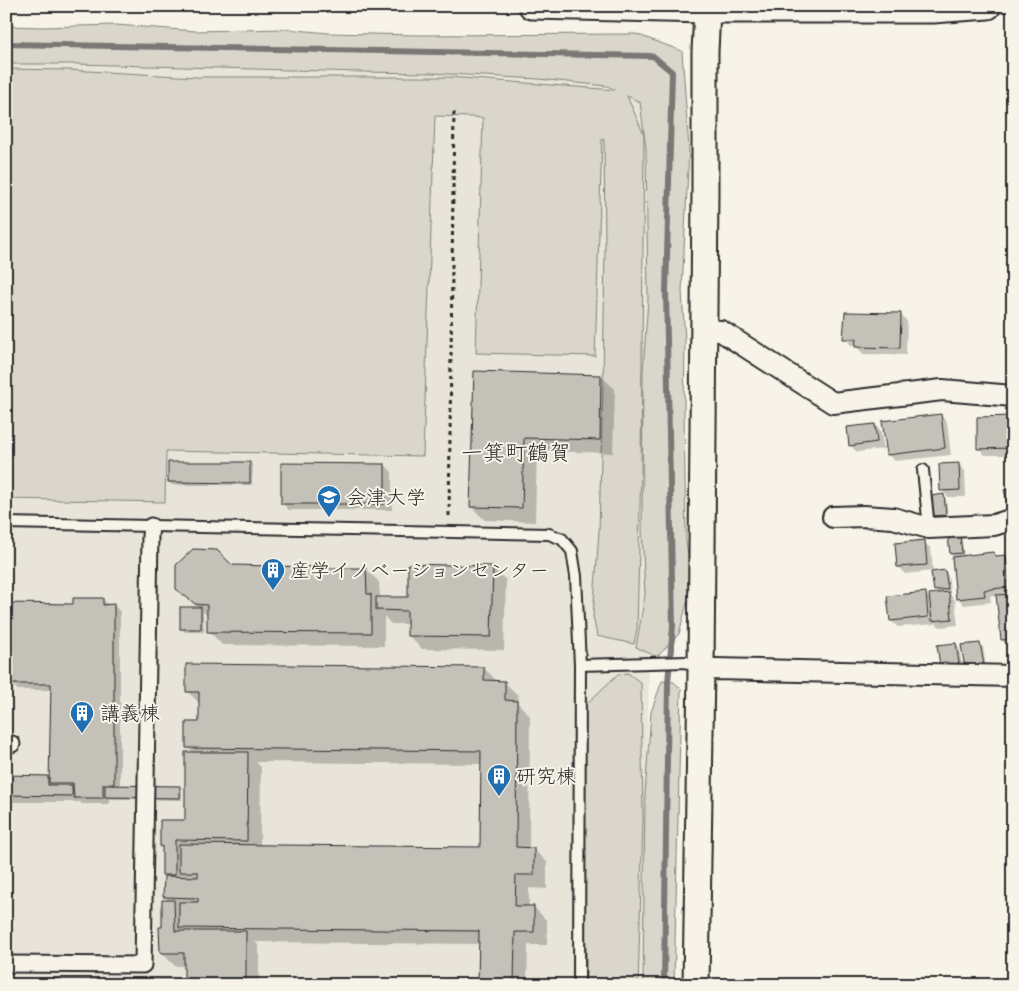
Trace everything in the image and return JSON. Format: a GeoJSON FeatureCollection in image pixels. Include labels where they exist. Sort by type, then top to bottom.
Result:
{"type":"FeatureCollection","features":[{"type":"Feature","properties":{"kind":"street"},"geometry":{"type":"LineString","coordinates":[[532,6],[932,10],[988,6]]}},
{"type":"Feature","properties":{"kind":"street"},"geometry":{"type":"LineString","coordinates":[[696,985],[693,666],[703,330],[706,8]]}},
{"type":"Feature","properties":{"kind":"street"},"geometry":{"type":"LineString","coordinates":[[703,330],[721,330],[833,403],[942,390],[1013,396]]}},
{"type":"Feature","properties":{"kind":"street"},"geometry":{"type":"LineString","coordinates":[[833,517],[864,516],[893,518],[929,528],[994,525],[1013,519]]}},
{"type":"Feature","properties":{"kind":"street"},"geometry":{"type":"LineString","coordinates":[[6,964],[143,965],[151,526]]}},
{"type":"Feature","properties":{"kind":"street"},"geometry":{"type":"LineString","coordinates":[[693,666],[736,669],[1013,676]]}},
{"type":"Feature","properties":{"kind":"lane"},"geometry":{"type":"LineString","coordinates":[[923,470],[929,528]]}},
{"type":"Feature","properties":{"kind":"lane"},"geometry":{"type":"LineString","coordinates":[[6,522],[548,534],[562,539],[572,552],[576,576],[580,665],[579,985]]}},
{"type":"Feature","properties":{"kind":"lane"},"geometry":{"type":"LineString","coordinates":[[580,665],[654,662],[693,666]]}},
{"type":"Feature","properties":{"kind":"path"},"geometry":{"type":"LineString","coordinates":[[449,531],[454,109]]}},
{"type":"Feature","properties":{"kind":"shaded area"},"geometry":{"type":"Polygon","coordinates":[[[116,25],[196,31],[286,29],[328,33],[417,35],[636,34],[682,51],[689,149],[682,291],[685,341],[686,541],[692,583],[679,634],[657,657],[636,647],[645,595],[642,530],[643,372],[648,299],[646,149],[640,102],[627,96],[644,135],[641,467],[637,629],[634,644],[597,636],[593,616],[599,531],[603,386],[605,246],[604,140],[602,139],[595,356],[476,353],[483,118],[435,116],[423,456],[166,451],[165,502],[6,499],[6,69],[70,70],[196,77],[449,77],[615,90],[607,86],[538,79],[432,73],[6,64],[6,26],[116,25]]]}},
{"type":"Feature","properties":{"kind":"shaded area","name":"会津大学"},"geometry":{"type":"Polygon","coordinates":[[[6,35],[660,52],[643,985],[6,985],[6,35]]]}},
{"type":"Feature","properties":{"kind":"shaded area"},"geometry":{"type":"Polygon","coordinates":[[[628,673],[641,683],[643,822],[638,985],[586,985],[579,792],[580,710],[618,674],[628,673]]]}},
{"type":"Feature","properties":{"kind":"shaded area"},"geometry":{"type":"Polygon","coordinates":[[[662,681],[674,682],[681,689],[674,985],[643,985],[645,794],[651,712],[662,681]]]}},
{"type":"Feature","properties":{"kind":"building"},"geometry":{"type":"Polygon","coordinates":[[[845,312],[901,313],[900,348],[855,347],[856,339],[843,339],[845,312]]]}},
{"type":"Feature","properties":{"kind":"building"},"geometry":{"type":"Polygon","coordinates":[[[474,371],[601,375],[600,440],[524,438],[522,508],[470,507],[474,371]]]}},
{"type":"Feature","properties":{"kind":"building"},"geometry":{"type":"Polygon","coordinates":[[[941,414],[945,448],[887,455],[882,421],[941,414]]]}},
{"type":"Feature","properties":{"kind":"building"},"geometry":{"type":"Polygon","coordinates":[[[1013,416],[1013,448],[977,449],[977,417],[1013,416]]]}},
{"type":"Feature","properties":{"kind":"building"},"geometry":{"type":"Polygon","coordinates":[[[875,424],[877,442],[849,446],[847,427],[875,424]]]}},
{"type":"Feature","properties":{"kind":"building"},"geometry":{"type":"Polygon","coordinates":[[[168,462],[250,462],[250,483],[168,482],[168,462]]]}},
{"type":"Feature","properties":{"kind":"building"},"geometry":{"type":"Polygon","coordinates":[[[281,463],[385,464],[385,504],[281,504],[281,463]]]}},
{"type":"Feature","properties":{"kind":"building"},"geometry":{"type":"Polygon","coordinates":[[[959,463],[960,490],[940,491],[939,464],[959,463]]]}},
{"type":"Feature","properties":{"kind":"building"},"geometry":{"type":"Polygon","coordinates":[[[1013,487],[1013,513],[1011,513],[1004,490],[1013,487]]]}},
{"type":"Feature","properties":{"kind":"building"},"geometry":{"type":"Polygon","coordinates":[[[944,494],[946,515],[933,516],[931,496],[944,494]]]}},
{"type":"Feature","properties":{"kind":"building"},"geometry":{"type":"Polygon","coordinates":[[[960,536],[962,553],[950,554],[948,537],[960,536]]]}},
{"type":"Feature","properties":{"kind":"building"},"geometry":{"type":"Polygon","coordinates":[[[925,540],[927,565],[897,567],[895,543],[925,540]]]}},
{"type":"Feature","properties":{"kind":"building","name":"産学イノベーションセンター"},"geometry":{"type":"Polygon","coordinates":[[[193,549],[217,550],[232,565],[312,567],[316,563],[325,564],[330,568],[366,568],[367,594],[371,594],[371,633],[207,632],[207,605],[195,604],[176,589],[176,565],[193,549]]]}},
{"type":"Feature","properties":{"kind":"building"},"geometry":{"type":"Polygon","coordinates":[[[993,552],[996,556],[1006,555],[1009,587],[984,590],[985,596],[956,599],[952,557],[993,552]]]}},
{"type":"Feature","properties":{"kind":"building"},"geometry":{"type":"Polygon","coordinates":[[[408,564],[493,566],[491,637],[407,636],[407,611],[376,610],[376,597],[408,597],[408,564]]]}},
{"type":"Feature","properties":{"kind":"building"},"geometry":{"type":"Polygon","coordinates":[[[945,570],[948,589],[934,591],[931,572],[945,570]]]}},
{"type":"Feature","properties":{"kind":"building"},"geometry":{"type":"Polygon","coordinates":[[[926,592],[928,617],[890,621],[887,596],[926,592]]]}},
{"type":"Feature","properties":{"kind":"building"},"geometry":{"type":"Polygon","coordinates":[[[949,592],[952,619],[932,621],[929,594],[949,592]]]}},
{"type":"Feature","properties":{"kind":"building"},"geometry":{"type":"Polygon","coordinates":[[[1012,594],[1013,639],[1001,640],[996,595],[1012,594]]]}},
{"type":"Feature","properties":{"kind":"building","name":"講義棟"},"geometry":{"type":"Polygon","coordinates":[[[73,598],[103,598],[103,605],[114,604],[114,784],[103,784],[103,798],[74,798],[73,783],[49,783],[51,684],[9,684],[10,655],[6,655],[6,603],[73,604],[73,598]]]}},
{"type":"Feature","properties":{"kind":"building"},"geometry":{"type":"Polygon","coordinates":[[[180,607],[201,607],[201,629],[180,629],[180,607]]]}},
{"type":"Feature","properties":{"kind":"building"},"geometry":{"type":"Polygon","coordinates":[[[956,643],[959,663],[940,666],[937,645],[956,643]]]}},
{"type":"Feature","properties":{"kind":"building"},"geometry":{"type":"Polygon","coordinates":[[[980,643],[984,665],[965,668],[961,645],[980,643]]]}},
{"type":"Feature","properties":{"kind":"building","name":"研究棟"},"geometry":{"type":"Polygon","coordinates":[[[186,664],[484,667],[484,680],[505,681],[505,700],[517,701],[516,847],[534,848],[534,875],[516,875],[515,906],[534,906],[534,932],[515,932],[514,985],[478,985],[479,931],[179,928],[179,902],[198,902],[198,898],[163,897],[164,876],[198,877],[198,872],[179,872],[179,844],[480,847],[481,751],[186,748],[186,722],[199,722],[199,692],[186,692],[186,664]]]}},
{"type":"Feature","properties":{"kind":"building"},"geometry":{"type":"Polygon","coordinates":[[[185,752],[248,752],[247,841],[175,840],[175,875],[162,875],[160,820],[185,820],[185,752]]]}},
{"type":"Feature","properties":{"kind":"building"},"geometry":{"type":"Polygon","coordinates":[[[6,775],[48,776],[48,785],[72,785],[72,796],[6,795],[6,775]]]}},
{"type":"Feature","properties":{"kind":"building"},"geometry":{"type":"Polygon","coordinates":[[[105,785],[180,786],[180,798],[105,797],[105,785]]]}},
{"type":"Feature","properties":{"kind":"building"},"geometry":{"type":"Polygon","coordinates":[[[162,900],[174,900],[175,931],[246,931],[246,985],[184,985],[184,953],[160,953],[159,927],[162,927],[162,900]]]}},
{"type":"Feature","properties":{"kind":"building"},"geometry":{"type":"Polygon","coordinates":[[[43,979],[146,980],[146,985],[43,985],[43,979]]]}},
{"type":"Feature","properties":{"kind":"building"},"geometry":{"type":"Polygon","coordinates":[[[183,979],[183,985],[147,985],[146,980],[183,979]]]}},
{"type":"Feature","properties":{"kind":"waterway"},"geometry":{"type":"LineString","coordinates":[[6,44],[653,56],[672,72],[666,292],[673,626],[668,682],[664,985]]}},
{"type":"Feature","properties":{"kind":"place","name":"会津大学"},"geometry":{"type":"Point","coordinates":[329,518]}},
{"type":"Feature","properties":{"kind":"place","name":"産学イノベーションセンター"},"geometry":{"type":"Point","coordinates":[273,591]}},
{"type":"Feature","properties":{"kind":"place","name":"講義棟"},"geometry":{"type":"Point","coordinates":[82,734]}},
{"type":"Feature","properties":{"kind":"place","name":"研究棟"},"geometry":{"type":"Point","coordinates":[499,797]}},
{"type":"Feature","properties":{"kind":"district","name":"一箕町鶴賀"},"geometry":{"type":"Point","coordinates":[516,452]}}]}
